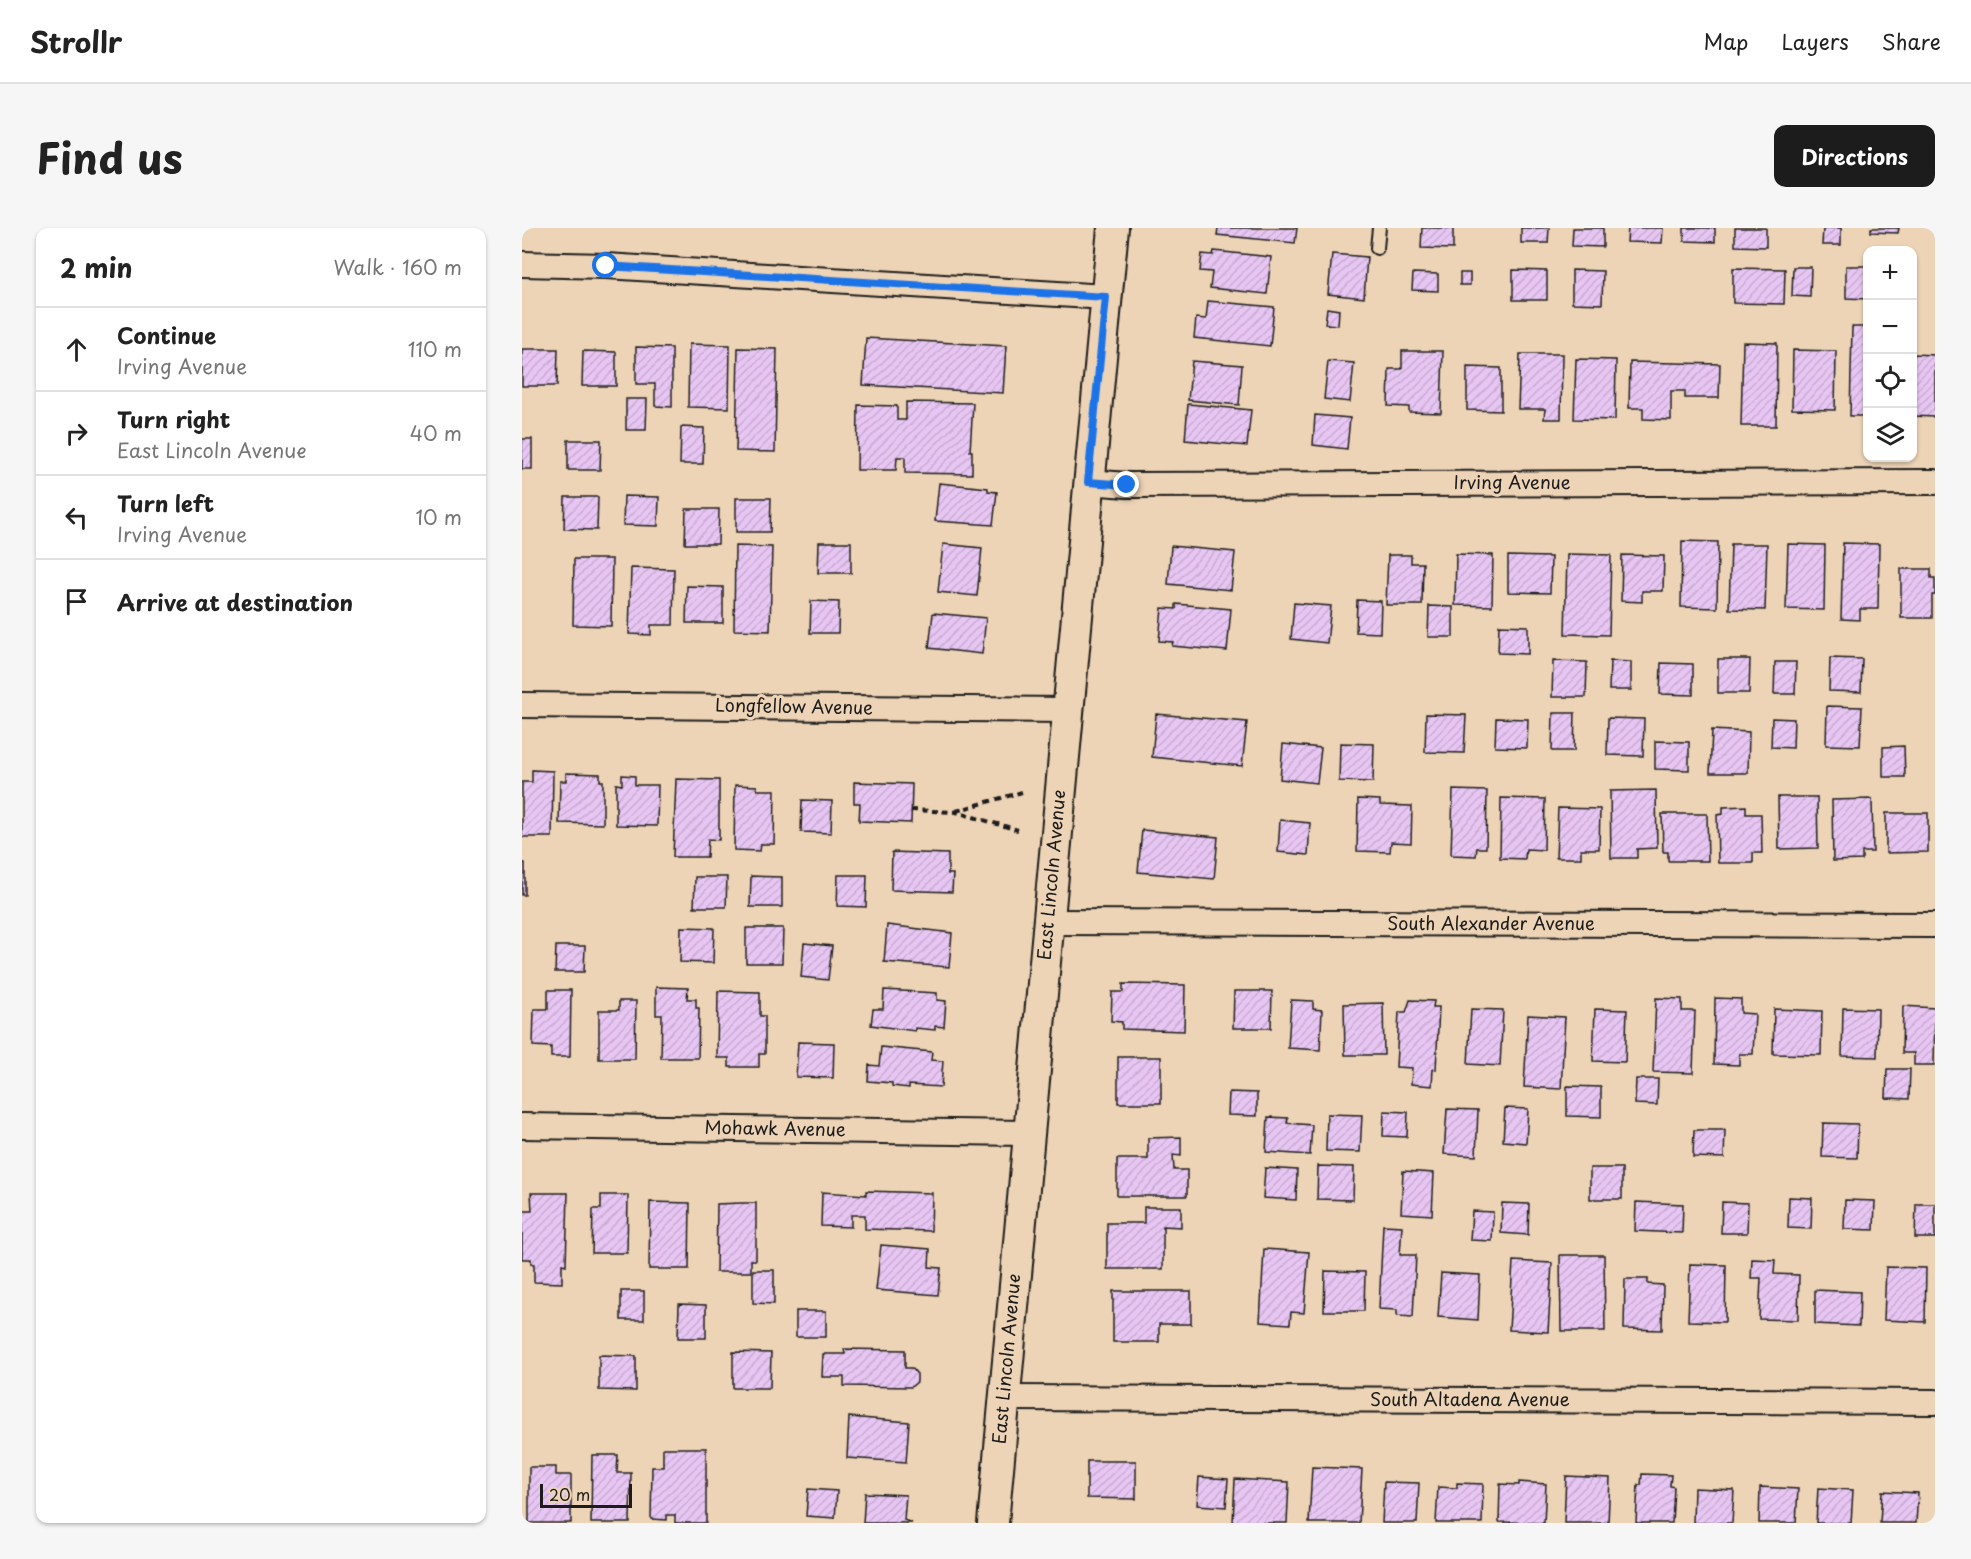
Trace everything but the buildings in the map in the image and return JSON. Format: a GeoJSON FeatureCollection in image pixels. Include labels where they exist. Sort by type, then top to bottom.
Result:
{"type":"FeatureCollection","features":[{"type":"Feature","properties":{"kind":"street","name":"East Lincoln Avenue"},"geometry":{"type":"LineString","coordinates":[[993,1523],[1113,228]]}},
{"type":"Feature","properties":{"kind":"street"},"geometry":{"type":"LineString","coordinates":[[522,264],[606,266],[1106,297]]}},
{"type":"Feature","properties":{"kind":"street","name":"Irving Avenue"},"geometry":{"type":"LineString","coordinates":[[1088,482],[1127,485],[1935,482]]}},
{"type":"Feature","properties":{"kind":"street","name":"Longfellow Avenue"},"geometry":{"type":"LineString","coordinates":[[522,705],[1067,710]]}},
{"type":"Feature","properties":{"kind":"street","name":"South Alexander Avenue"},"geometry":{"type":"LineString","coordinates":[[1047,922],[1935,925]]}},
{"type":"Feature","properties":{"kind":"street","name":"Mohawk Avenue"},"geometry":{"type":"LineString","coordinates":[[522,1126],[1028,1134]]}},
{"type":"Feature","properties":{"kind":"street","name":"South Altadena Avenue"},"geometry":{"type":"LineString","coordinates":[[1004,1398],[1935,1402]]}},
{"type":"Feature","properties":{"kind":"lane"},"geometry":{"type":"LineString","coordinates":[[1377,248],[1379,228]]}},
{"type":"Feature","properties":{"kind":"path"},"geometry":{"type":"LineString","coordinates":[[956,812],[1022,792]]}},
{"type":"Feature","properties":{"kind":"path"},"geometry":{"type":"LineString","coordinates":[[911,810],[956,812],[1018,830]]}},
{"type":"Feature","properties":{"kind":"route"},"geometry":{"type":"LineString","coordinates":[[606,266],[1106,297],[1088,482],[1127,485]]}}]}
